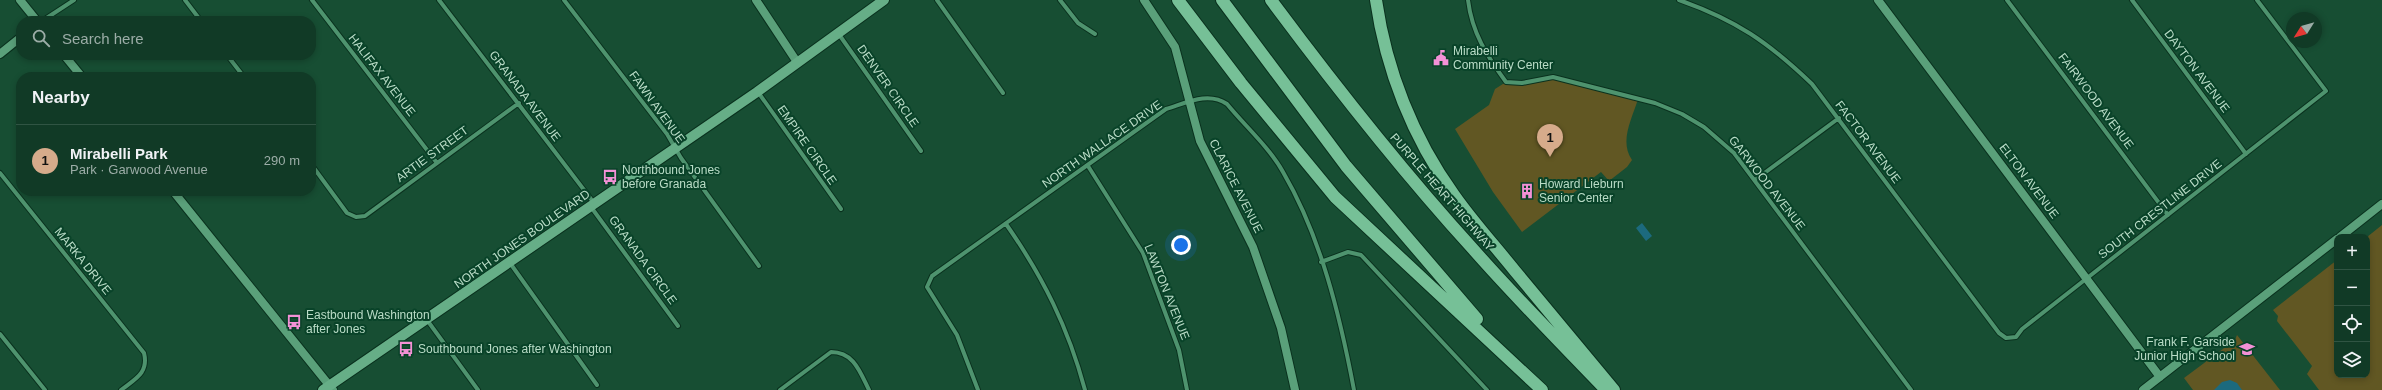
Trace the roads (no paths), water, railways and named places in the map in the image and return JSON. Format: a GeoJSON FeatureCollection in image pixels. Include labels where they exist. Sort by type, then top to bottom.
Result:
{"type":"FeatureCollection","features":[{"type":"Feature","properties":{"kind":"highway"},"geometry":{"type":"LineString","coordinates":[[1178,0],[1244,87],[1336,197],[1542,390]]}},
{"type":"Feature","properties":{"kind":"highway"},"geometry":{"type":"LineString","coordinates":[[1222,0],[1307,115],[1386,215],[1474,316],[1542,390]]}},
{"type":"Feature","properties":{"kind":"highway","name":"PURPLE HEART HIGHWAY"},"geometry":{"type":"LineString","coordinates":[[1271,0],[1349,102],[1430,201],[1496,275],[1606,390]]}},
{"type":"Feature","properties":{"kind":"highway"},"geometry":{"type":"LineString","coordinates":[[1376,0],[1385,49],[1399,91],[1419,137],[1442,177],[1471,217],[1614,390]]}},
{"type":"Feature","properties":{"kind":"main road","name":"NORTH JONES BOULEVARD"},"geometry":{"type":"LineString","coordinates":[[329,389],[675,147],[757,92],[884,0]]}},
{"type":"Feature","properties":{"kind":"street"},"geometry":{"type":"LineString","coordinates":[[20,0],[33,16]]}},
{"type":"Feature","properties":{"kind":"street"},"geometry":{"type":"LineString","coordinates":[[50,16],[74,0]]}},
{"type":"Feature","properties":{"kind":"street"},"geometry":{"type":"LineString","coordinates":[[185,0],[197,16]]}},
{"type":"Feature","properties":{"kind":"street","name":"HALIFAX AVENUE"},"geometry":{"type":"LineString","coordinates":[[312,0],[437,163]]}},
{"type":"Feature","properties":{"kind":"street","name":"GRANADA AVENUE"},"geometry":{"type":"LineString","coordinates":[[439,0],[519,103],[593,205]]}},
{"type":"Feature","properties":{"kind":"street","name":"FAWN AVENUE"},"geometry":{"type":"LineString","coordinates":[[564,0],[667,134],[759,266]]}},
{"type":"Feature","properties":{"kind":"street"},"geometry":{"type":"LineString","coordinates":[[756,0],[797,62]]}},
{"type":"Feature","properties":{"kind":"street"},"geometry":{"type":"LineString","coordinates":[[937,0],[1004,93]]}},
{"type":"Feature","properties":{"kind":"street"},"geometry":{"type":"LineString","coordinates":[[1060,0],[1078,24],[1095,34]]}},
{"type":"Feature","properties":{"kind":"street","name":"CLARICE AVENUE"},"geometry":{"type":"LineString","coordinates":[[1144,0],[1175,47],[1200,141],[1234,206],[1253,247],[1281,328],[1294,390]]}},
{"type":"Feature","properties":{"kind":"street","name":"GARWOOD AVENUE"},"geometry":{"type":"LineString","coordinates":[[1468,0],[1477,38],[1484,53],[1506,82],[1522,83],[1553,77],[1655,103],[1682,114],[1721,140],[1755,180],[1911,390]]}},
{"type":"Feature","properties":{"kind":"street","name":"FACTOR AVENUE"},"geometry":{"type":"LineString","coordinates":[[1679,0],[1714,12],[1750,31],[1782,55],[1812,84],[1999,333],[2006,338]]}},
{"type":"Feature","properties":{"kind":"street","name":"ELTON AVENUE"},"geometry":{"type":"LineString","coordinates":[[1878,0],[2160,377]]}},
{"type":"Feature","properties":{"kind":"street","name":"FAIRWOOD AVENUE"},"geometry":{"type":"LineString","coordinates":[[2007,0],[2168,215]]}},
{"type":"Feature","properties":{"kind":"street","name":"DAYTON AVENUE"},"geometry":{"type":"LineString","coordinates":[[2132,0],[2246,154]]}},
{"type":"Feature","properties":{"kind":"street","name":"SOUTH CRESTLINE DRIVE"},"geometry":{"type":"LineString","coordinates":[[2006,338],[2016,337],[2022,329],[2087,280],[2326,91],[2257,0]]}},
{"type":"Feature","properties":{"kind":"street","name":"DENVER CIRCLE"},"geometry":{"type":"LineString","coordinates":[[838,33],[922,151]]}},
{"type":"Feature","properties":{"kind":"street"},"geometry":{"type":"LineString","coordinates":[[0,54],[16,41]]}},
{"type":"Feature","properties":{"kind":"street"},"geometry":{"type":"LineString","coordinates":[[68,60],[78,72]]}},
{"type":"Feature","properties":{"kind":"street"},"geometry":{"type":"LineString","coordinates":[[231,60],[240,72]]}},
{"type":"Feature","properties":{"kind":"street","name":"EMPIRE CIRCLE"},"geometry":{"type":"LineString","coordinates":[[757,92],[841,209]]}},
{"type":"Feature","properties":{"kind":"street","name":"NORTH WALLACE DRIVE"},"geometry":{"type":"LineString","coordinates":[[978,390],[957,335],[927,287],[932,276],[1166,109],[1210,97],[1219,99],[1227,104],[1276,162],[1301,206],[1321,262],[1348,355],[1354,390]]}},
{"type":"Feature","properties":{"kind":"street","name":"ARTIE STREET"},"geometry":{"type":"LineString","coordinates":[[316,171],[347,213],[356,217],[365,216],[519,103]]}},
{"type":"Feature","properties":{"kind":"street"},"geometry":{"type":"LineString","coordinates":[[1755,180],[1838,118]]}},
{"type":"Feature","properties":{"kind":"street","name":"LAWTON AVENUE"},"geometry":{"type":"LineString","coordinates":[[1088,166],[1143,253],[1179,350],[1188,390]]}},
{"type":"Feature","properties":{"kind":"street","name":"MARKA DRIVE"},"geometry":{"type":"LineString","coordinates":[[0,173],[16,193]]}},
{"type":"Feature","properties":{"kind":"street","name":"MARKA DRIVE"},"geometry":{"type":"LineString","coordinates":[[18,196],[144,353],[146,363],[142,373],[121,390]]}},
{"type":"Feature","properties":{"kind":"street"},"geometry":{"type":"LineString","coordinates":[[177,196],[329,389]]}},
{"type":"Feature","properties":{"kind":"street"},"geometry":{"type":"LineString","coordinates":[[2344,234],[2382,204]]}},
{"type":"Feature","properties":{"kind":"street","name":"GRANADA CIRCLE"},"geometry":{"type":"LineString","coordinates":[[593,205],[678,326]]}},
{"type":"Feature","properties":{"kind":"street"},"geometry":{"type":"LineString","coordinates":[[1006,224],[1031,260],[1059,312],[1074,352],[1085,390]]}},
{"type":"Feature","properties":{"kind":"street"},"geometry":{"type":"LineString","coordinates":[[2143,390],[2334,241]]}},
{"type":"Feature","properties":{"kind":"street"},"geometry":{"type":"LineString","coordinates":[[1321,262],[1348,252],[1361,255],[1487,390]]}},
{"type":"Feature","properties":{"kind":"street"},"geometry":{"type":"LineString","coordinates":[[510,263],[597,385]]}},
{"type":"Feature","properties":{"kind":"street"},"geometry":{"type":"LineString","coordinates":[[427,320],[478,390]]}},
{"type":"Feature","properties":{"kind":"street"},"geometry":{"type":"LineString","coordinates":[[0,334],[45,390]]}},
{"type":"Feature","properties":{"kind":"street"},"geometry":{"type":"LineString","coordinates":[[780,390],[831,352],[841,352],[848,355],[855,363],[869,390]]}},
{"type":"Feature","properties":{"kind":"water"},"geometry":{"type":"Polygon","coordinates":[[[1642,223],[1652,236],[1646,241],[1636,228],[1642,223]]]}},
{"type":"Feature","properties":{"kind":"water"},"geometry":{"type":"Polygon","coordinates":[[[2230,380],[2237,383],[2242,390],[2214,390],[2222,382],[2230,380]]]}},
{"type":"Feature","properties":{"kind":"place","name":"Mirabelli Community Center"},"geometry":{"type":"Point","coordinates":[1441,58]}},
{"type":"Feature","properties":{"kind":"place","name":"Mirabelli Park"},"geometry":{"type":"Point","coordinates":[1550,157]}},
{"type":"Feature","properties":{"kind":"place","name":"Northbound Jones before Granada"},"geometry":{"type":"Point","coordinates":[610,177]}},
{"type":"Feature","properties":{"kind":"place","name":"Howard Lieburn Senior Center"},"geometry":{"type":"Point","coordinates":[1527,191]}},
{"type":"Feature","properties":{"kind":"place","name":"Eastbound Washington after Jones"},"geometry":{"type":"Point","coordinates":[294,322]}},
{"type":"Feature","properties":{"kind":"place","name":"Southbound Jones after Washington"},"geometry":{"type":"Point","coordinates":[406,349]}},
{"type":"Feature","properties":{"kind":"place","name":"Frank F. Garside Junior High School"},"geometry":{"type":"Point","coordinates":[2247,349]}}]}
